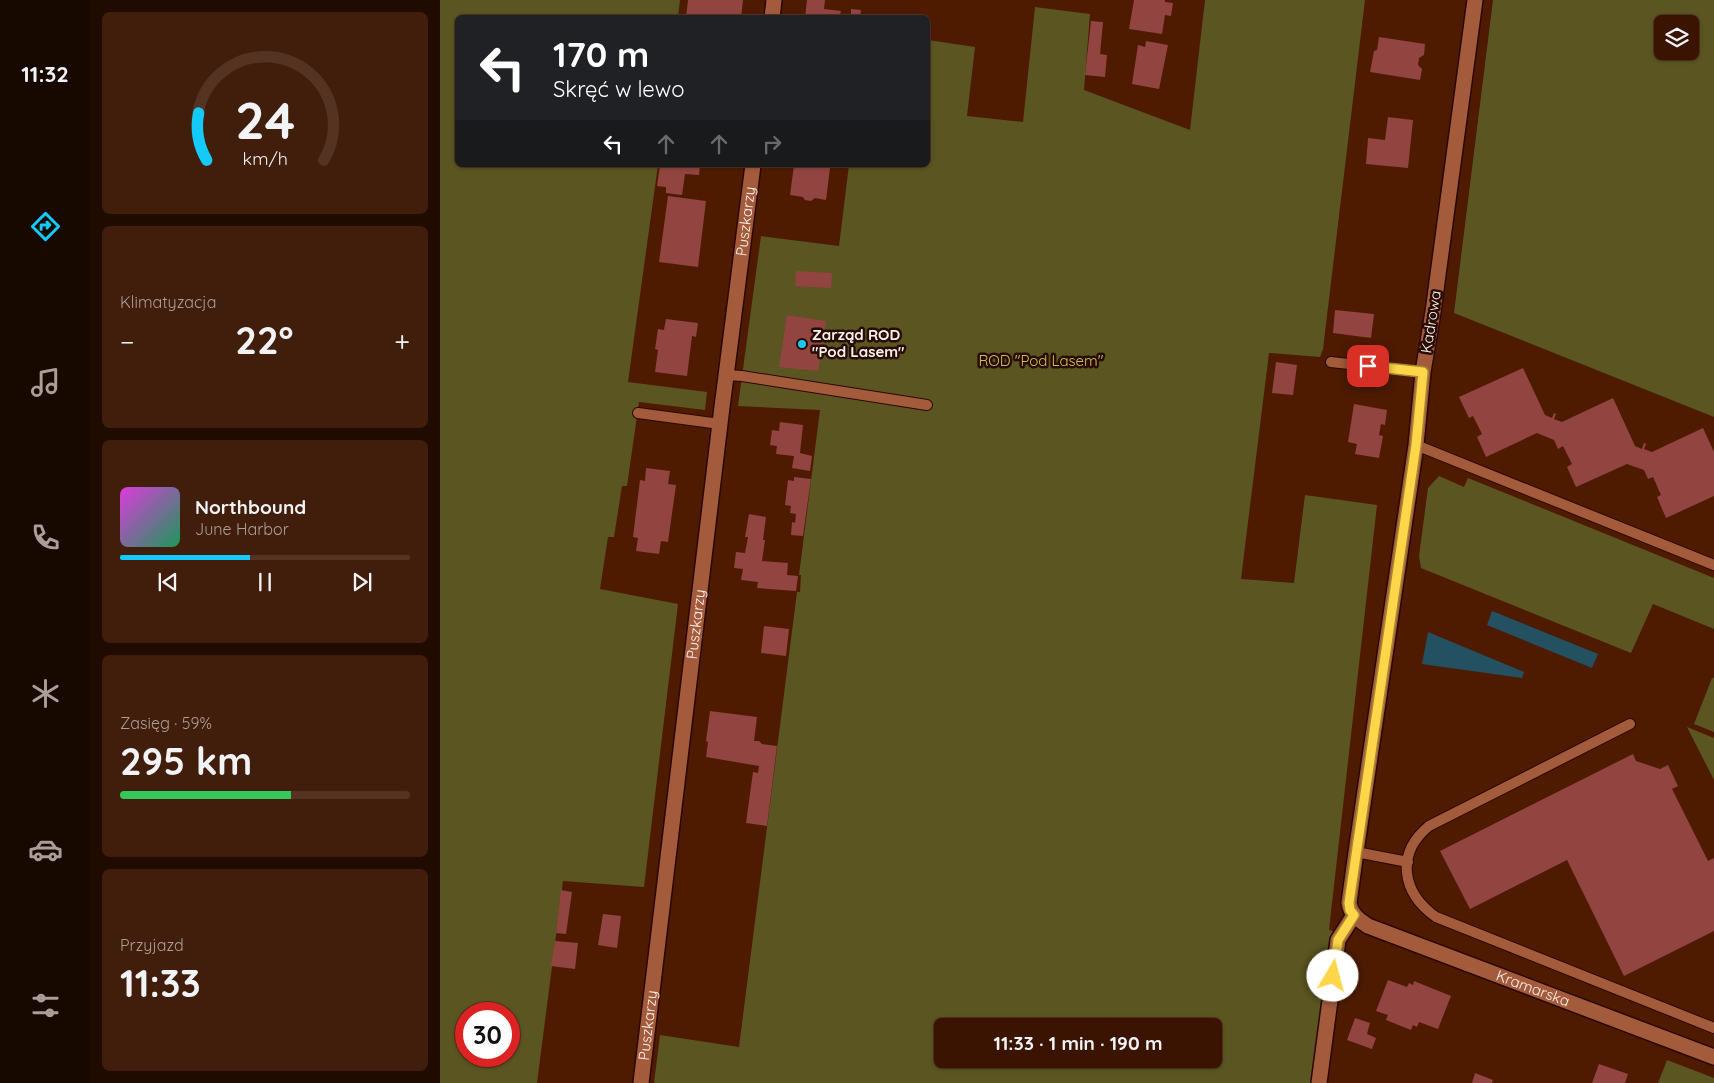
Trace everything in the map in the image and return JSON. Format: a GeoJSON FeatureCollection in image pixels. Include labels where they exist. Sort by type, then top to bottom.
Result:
{"type":"FeatureCollection","features":[{"type":"Feature","properties":{"kind":"street"},"geometry":{"type":"LineString","coordinates":[[772,15],[774,0]]}},
{"type":"Feature","properties":{"kind":"street","name":"Kadrowa"},"geometry":{"type":"LineString","coordinates":[[1354,915],[1350,910],[1349,903],[1416,445],[1423,372],[1433,312],[1475,0]]}},
{"type":"Feature","properties":{"kind":"street","name":"Puszkarzy"},"geometry":{"type":"LineString","coordinates":[[641,1083],[753,167]]}},
{"type":"Feature","properties":{"kind":"street"},"geometry":{"type":"LineString","coordinates":[[1319,1083],[1338,940],[1354,915]]}},
{"type":"Feature","properties":{"kind":"street","name":"Kramarska"},"geometry":{"type":"LineString","coordinates":[[1354,915],[1368,926],[1714,1057]]}},
{"type":"Feature","properties":{"kind":"lane"},"geometry":{"type":"LineString","coordinates":[[1331,362],[1423,372]]}},
{"type":"Feature","properties":{"kind":"lane"},"geometry":{"type":"LineString","coordinates":[[726,375],[927,405]]}},
{"type":"Feature","properties":{"kind":"lane"},"geometry":{"type":"LineString","coordinates":[[638,413],[720,424]]}},
{"type":"Feature","properties":{"kind":"lane"},"geometry":{"type":"LineString","coordinates":[[1416,445],[1714,565]]}},
{"type":"Feature","properties":{"kind":"lane"},"geometry":{"type":"LineString","coordinates":[[1630,724],[1439,820],[1418,834],[1412,846],[1406,875],[1411,890],[1424,909],[1454,926],[1714,1028]]}},
{"type":"Feature","properties":{"kind":"lane"},"geometry":{"type":"LineString","coordinates":[[1356,852],[1408,862]]}},
{"type":"Feature","properties":{"kind":"green space"},"geometry":{"type":"Polygon","coordinates":[[[440,0],[680,0],[678,15],[455,15],[455,167],[658,167],[628,382],[707,392],[705,410],[639,402],[627,486],[622,486],[614,537],[608,537],[600,589],[678,604],[644,887],[563,881],[537,1083],[440,1083],[440,0]]]}},
{"type":"Feature","properties":{"kind":"green space","name":"ROD \"Pod Lasem\""},"geometry":{"type":"Polygon","coordinates":[[[1205,0],[1365,0],[1323,349],[1320,357],[1269,353],[1241,579],[1294,583],[1305,495],[1377,505],[1329,930],[1336,932],[1315,1083],[654,1083],[660,1035],[739,1047],[797,592],[800,592],[801,575],[799,575],[820,410],[738,406],[761,236],[839,246],[849,167],[930,167],[930,40],[975,47],[967,116],[1023,122],[1035,7],[1090,14],[1084,90],[1190,130],[1205,0]]]}},
{"type":"Feature","properties":{"kind":"green space"},"geometry":{"type":"Polygon","coordinates":[[[1493,0],[1714,0],[1714,417],[1454,313],[1493,0]]]}},
{"type":"Feature","properties":{"kind":"green space"},"geometry":{"type":"Polygon","coordinates":[[[1439,476],[1464,487],[1468,478],[1714,578],[1714,629],[1653,604],[1631,653],[1421,568],[1419,556],[1428,488],[1439,476]]]}},
{"type":"Feature","properties":{"kind":"green space"},"geometry":{"type":"Polygon","coordinates":[[[1712,678],[1714,678],[1714,732],[1694,724],[1712,678]]]}},
{"type":"Feature","properties":{"kind":"green space"},"geometry":{"type":"Polygon","coordinates":[[[1687,727],[1714,738],[1714,780],[1687,727]]]}},
{"type":"Feature","properties":{"kind":"green space"},"geometry":{"type":"Polygon","coordinates":[[[1667,1060],[1714,1078],[1714,1083],[1658,1083],[1667,1060]]]}},
{"type":"Feature","properties":{"kind":"water"},"geometry":{"type":"Polygon","coordinates":[[[1492,611],[1598,654],[1592,668],[1487,625],[1492,611]]]}},
{"type":"Feature","properties":{"kind":"water"},"geometry":{"type":"Polygon","coordinates":[[[1428,632],[1524,672],[1522,678],[1422,664],[1428,632]]]}},
{"type":"Feature","properties":{"kind":"building"},"geometry":{"type":"Polygon","coordinates":[[[688,0],[743,0],[741,15],[686,15],[688,0]]]}},
{"type":"Feature","properties":{"kind":"building"},"geometry":{"type":"Polygon","coordinates":[[[807,0],[825,0],[824,9],[841,11],[840,15],[805,15],[807,0]]]}},
{"type":"Feature","properties":{"kind":"building"},"geometry":{"type":"Polygon","coordinates":[[[1134,0],[1165,0],[1165,2],[1173,3],[1171,16],[1165,15],[1162,34],[1129,29],[1134,0]]]}},
{"type":"Feature","properties":{"kind":"building"},"geometry":{"type":"Polygon","coordinates":[[[851,9],[861,10],[860,15],[851,15],[851,9]]]}},
{"type":"Feature","properties":{"kind":"building"},"geometry":{"type":"Polygon","coordinates":[[[1091,21],[1103,22],[1100,54],[1107,55],[1105,77],[1085,75],[1091,21]]]}},
{"type":"Feature","properties":{"kind":"building"},"geometry":{"type":"Polygon","coordinates":[[[1379,37],[1425,44],[1424,55],[1419,58],[1418,65],[1422,69],[1420,80],[1370,72],[1379,37]]]}},
{"type":"Feature","properties":{"kind":"building"},"geometry":{"type":"Polygon","coordinates":[[[1146,41],[1168,45],[1159,89],[1132,84],[1138,45],[1145,47],[1146,41]]]}},
{"type":"Feature","properties":{"kind":"building"},"geometry":{"type":"Polygon","coordinates":[[[1388,117],[1413,120],[1408,168],[1366,164],[1368,138],[1385,140],[1388,117]]]}},
{"type":"Feature","properties":{"kind":"building"},"geometry":{"type":"Polygon","coordinates":[[[660,167],[700,167],[699,175],[685,174],[682,195],[666,193],[666,187],[657,186],[660,167]]]}},
{"type":"Feature","properties":{"kind":"building"},"geometry":{"type":"Polygon","coordinates":[[[794,167],[830,168],[826,200],[815,198],[811,201],[805,200],[803,197],[790,195],[794,167]]]}},
{"type":"Feature","properties":{"kind":"building"},"geometry":{"type":"Polygon","coordinates":[[[668,196],[706,201],[698,267],[659,262],[668,196]]]}},
{"type":"Feature","properties":{"kind":"building"},"geometry":{"type":"Polygon","coordinates":[[[796,271],[832,273],[831,288],[795,286],[796,271]]]}},
{"type":"Feature","properties":{"kind":"building"},"geometry":{"type":"Polygon","coordinates":[[[1335,310],[1374,314],[1371,338],[1333,333],[1335,310]]]}},
{"type":"Feature","properties":{"kind":"building","name":"Zarząd ROD \"Pod Lasem\""},"geometry":{"type":"Polygon","coordinates":[[[787,315],[826,321],[818,371],[779,367],[787,315]]]}},
{"type":"Feature","properties":{"kind":"building"},"geometry":{"type":"Polygon","coordinates":[[[666,319],[698,323],[696,337],[692,336],[687,376],[655,372],[658,350],[655,349],[658,329],[664,330],[666,319]]]}},
{"type":"Feature","properties":{"kind":"building"},"geometry":{"type":"Polygon","coordinates":[[[1276,362],[1297,365],[1293,395],[1272,393],[1276,362]]]}},
{"type":"Feature","properties":{"kind":"building"},"geometry":{"type":"Polygon","coordinates":[[[1523,368],[1545,415],[1552,418],[1554,413],[1556,414],[1554,419],[1562,422],[1613,398],[1635,446],[1642,449],[1644,443],[1646,444],[1644,449],[1652,452],[1703,428],[1714,452],[1714,496],[1666,518],[1657,497],[1661,495],[1653,477],[1648,479],[1644,470],[1627,464],[1576,487],[1567,467],[1572,464],[1563,446],[1558,449],[1554,440],[1537,433],[1486,457],[1477,437],[1482,434],[1473,416],[1469,418],[1459,397],[1523,368]]]}},
{"type":"Feature","properties":{"kind":"building"},"geometry":{"type":"Polygon","coordinates":[[[1354,404],[1387,410],[1385,425],[1381,424],[1379,435],[1383,436],[1379,458],[1355,454],[1357,444],[1348,442],[1354,404]]]}},
{"type":"Feature","properties":{"kind":"building"},"geometry":{"type":"Polygon","coordinates":[[[780,422],[803,425],[800,453],[812,456],[810,471],[792,468],[794,456],[776,454],[777,446],[770,445],[772,430],[779,431],[780,422]]]}},
{"type":"Feature","properties":{"kind":"building"},"geometry":{"type":"Polygon","coordinates":[[[646,468],[670,471],[668,484],[676,485],[668,542],[661,541],[659,554],[636,551],[638,538],[633,537],[640,480],[645,481],[646,468]]]}},
{"type":"Feature","properties":{"kind":"building"},"geometry":{"type":"Polygon","coordinates":[[[794,477],[811,479],[803,536],[791,535],[792,522],[795,523],[796,514],[790,513],[791,506],[785,505],[788,480],[794,481],[794,477]]]}},
{"type":"Feature","properties":{"kind":"building"},"geometry":{"type":"Polygon","coordinates":[[[749,514],[766,517],[762,561],[788,563],[787,575],[798,576],[796,591],[757,588],[758,582],[741,580],[743,569],[734,568],[736,552],[745,553],[748,537],[745,537],[749,514]]]}},
{"type":"Feature","properties":{"kind":"building"},"geometry":{"type":"Polygon","coordinates":[[[764,626],[789,629],[786,656],[761,653],[764,626]]]}},
{"type":"Feature","properties":{"kind":"building"},"geometry":{"type":"Polygon","coordinates":[[[710,711],[757,717],[754,741],[777,746],[767,826],[746,823],[753,772],[758,773],[759,766],[706,757],[710,711]]]}},
{"type":"Feature","properties":{"kind":"building"},"geometry":{"type":"Polygon","coordinates":[[[1633,754],[1636,761],[1660,769],[1668,765],[1678,786],[1672,789],[1708,861],[1714,858],[1714,931],[1624,976],[1567,860],[1470,909],[1440,851],[1633,754]]]}},
{"type":"Feature","properties":{"kind":"building"},"geometry":{"type":"Polygon","coordinates":[[[561,890],[572,892],[566,934],[556,933],[561,890]]]}},
{"type":"Feature","properties":{"kind":"building"},"geometry":{"type":"Polygon","coordinates":[[[603,914],[621,916],[617,948],[598,945],[603,914]]]}},
{"type":"Feature","properties":{"kind":"building"},"geometry":{"type":"Polygon","coordinates":[[[555,941],[578,943],[575,969],[551,966],[555,941]]]}},
{"type":"Feature","properties":{"kind":"building"},"geometry":{"type":"Polygon","coordinates":[[[1388,980],[1407,987],[1409,983],[1413,985],[1414,981],[1451,996],[1438,1029],[1419,1022],[1417,1027],[1413,1025],[1411,1030],[1386,1020],[1388,1015],[1376,1011],[1388,980]]]}},
{"type":"Feature","properties":{"kind":"building"},"geometry":{"type":"Polygon","coordinates":[[[1355,1018],[1370,1023],[1367,1034],[1376,1038],[1372,1049],[1347,1040],[1355,1018]]]}},
{"type":"Feature","properties":{"kind":"building"},"geometry":{"type":"Polygon","coordinates":[[[1599,1064],[1628,1074],[1625,1083],[1592,1083],[1599,1064]]]}},
{"type":"Feature","properties":{"kind":"building"},"geometry":{"type":"Polygon","coordinates":[[[1475,1073],[1493,1080],[1492,1083],[1472,1083],[1475,1073]]]}},
{"type":"Feature","properties":{"kind":"place","name":"Zarząd ROD \"Pod Lasem\""},"geometry":{"type":"Point","coordinates":[802,344]}},
{"type":"Feature","properties":{"kind":"route"},"geometry":{"type":"LineString","coordinates":[[1333,976],[1338,940],[1354,915],[1350,910],[1349,903],[1416,445],[1423,372],[1368,366]]}}]}
